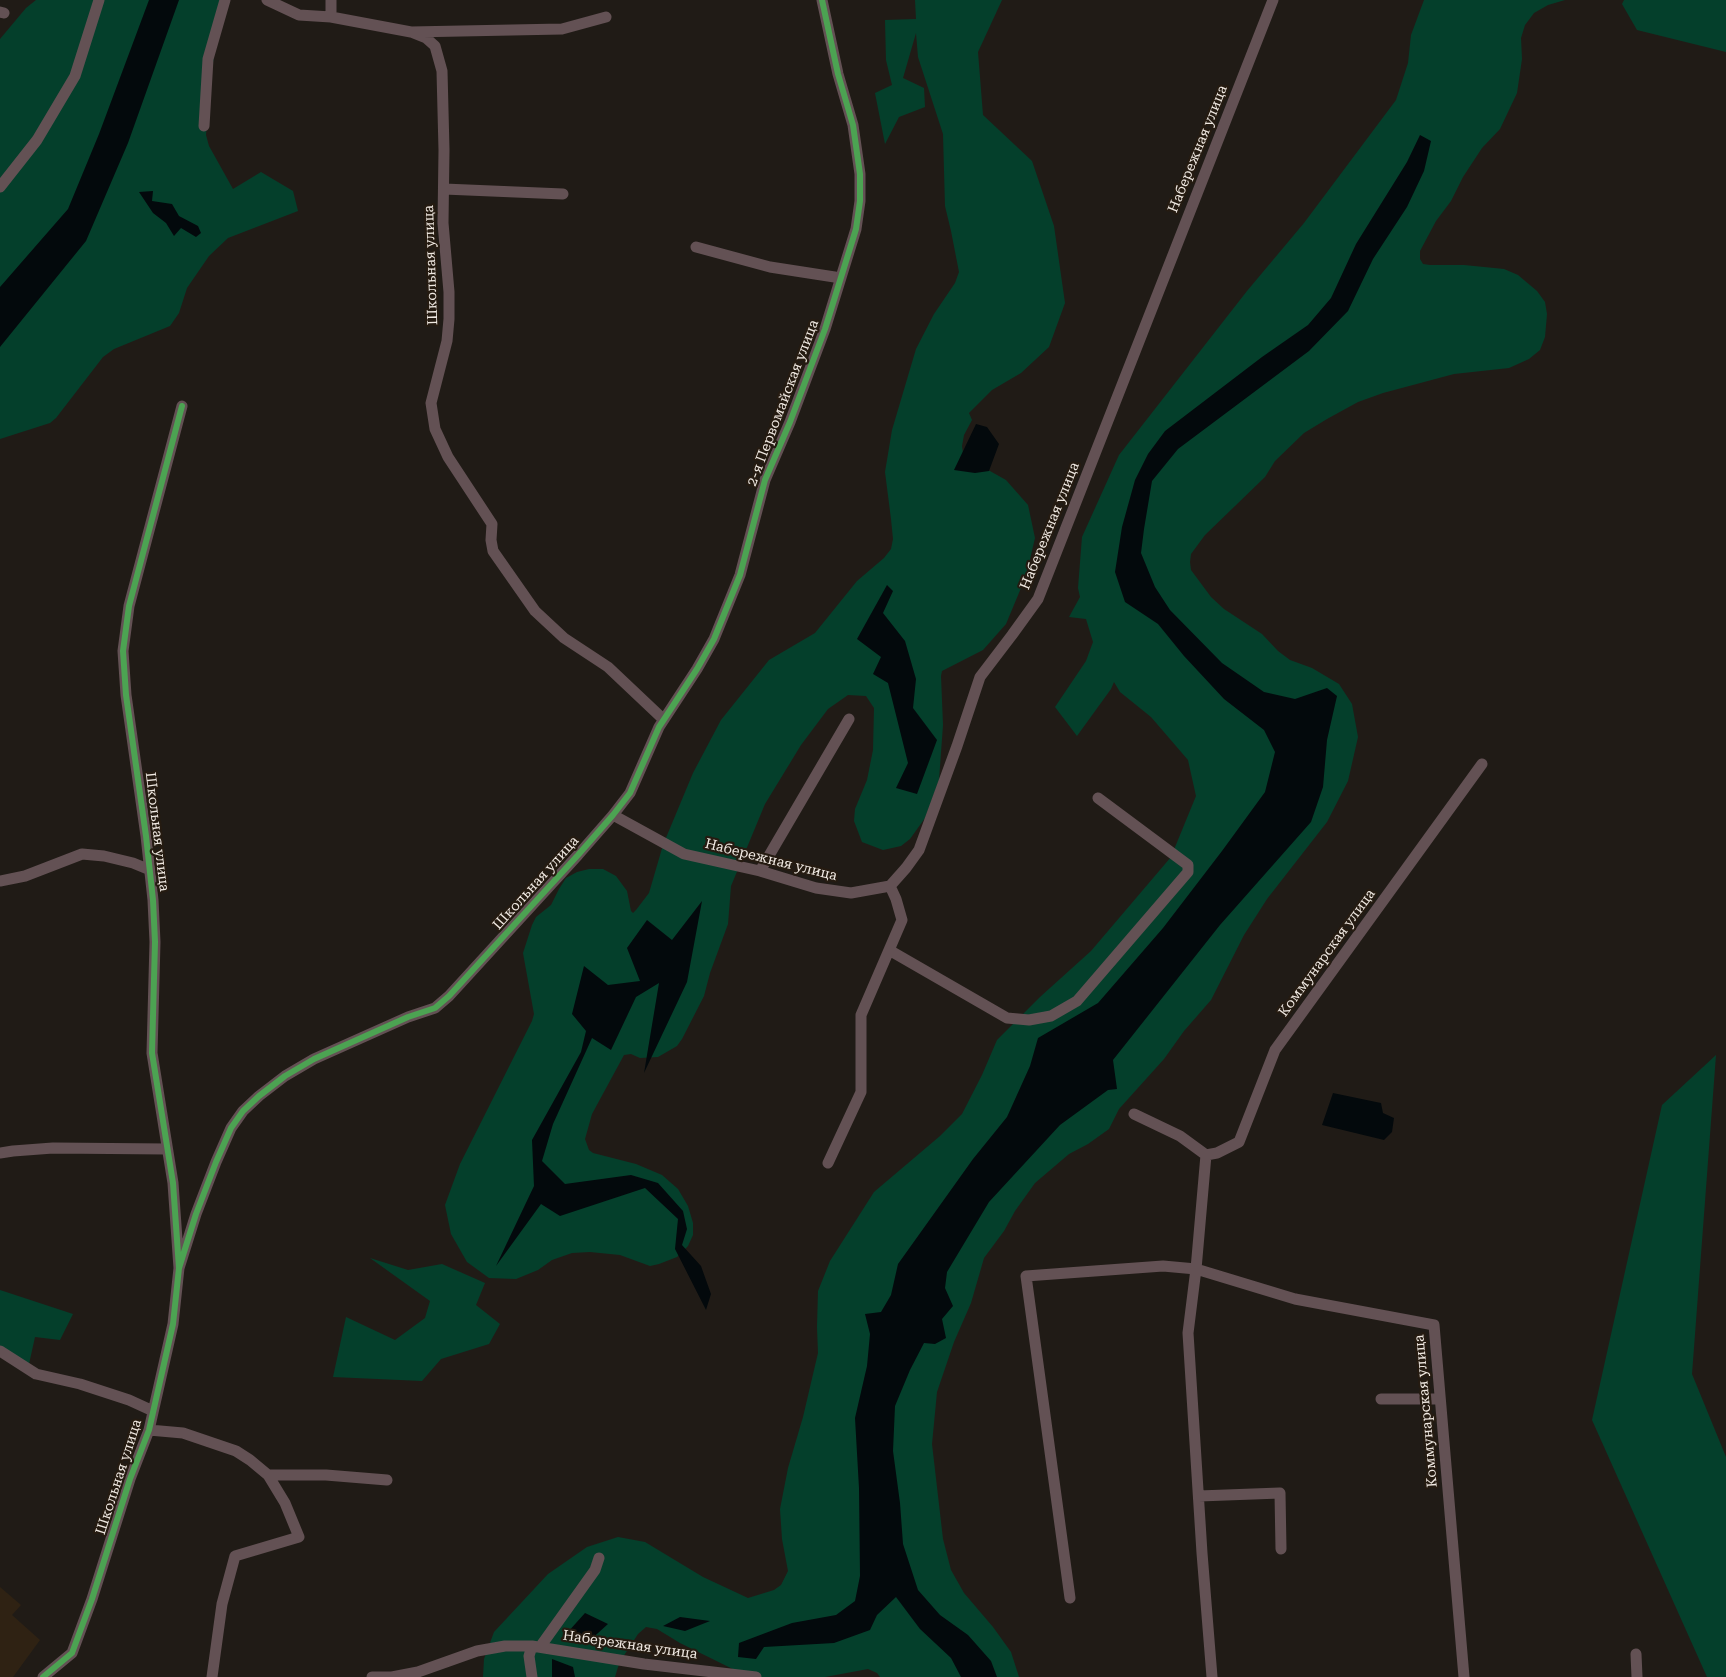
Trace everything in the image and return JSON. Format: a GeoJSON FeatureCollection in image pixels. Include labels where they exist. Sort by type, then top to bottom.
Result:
{"type":"FeatureCollection","features":[{"type":"Feature","properties":{"kind":"street"},"geometry":{"type":"LineString","coordinates":[[0,188],[37,140],[75,76],[99,0]]}},
{"type":"Feature","properties":{"kind":"street"},"geometry":{"type":"LineString","coordinates":[[204,126],[208,59],[225,0]]}},
{"type":"Feature","properties":{"kind":"street","name":"Школьная улица"},"geometry":{"type":"LineString","coordinates":[[267,0],[299,15],[331,16],[411,32],[426,38],[434,46],[442,71],[443,222],[449,292],[447,341],[431,403],[435,429],[448,457],[492,524],[491,540],[493,551],[535,611],[564,638],[608,667],[664,718]]}},
{"type":"Feature","properties":{"kind":"street"},"geometry":{"type":"LineString","coordinates":[[331,0],[331,16]]}},
{"type":"Feature","properties":{"kind":"street","name":"2-я Первомайская улица"},"geometry":{"type":"LineString","coordinates":[[630,793],[664,718],[698,669],[714,639],[728,606],[740,576],[765,480],[790,422],[825,329],[856,229],[860,201],[860,174],[853,125],[838,74],[822,0]]}},
{"type":"Feature","properties":{"kind":"street","name":"Набережная улица"},"geometry":{"type":"LineString","coordinates":[[613,815],[684,854],[760,871],[816,888],[851,894],[890,886],[919,850],[980,677],[1038,599],[1273,0]]}},
{"type":"Feature","properties":{"kind":"street","name":"Школьная улица"},"geometry":{"type":"LineString","coordinates":[[411,32],[562,29],[606,17]]}},
{"type":"Feature","properties":{"kind":"street"},"geometry":{"type":"LineString","coordinates":[[444,189],[563,194]]}},
{"type":"Feature","properties":{"kind":"street"},"geometry":{"type":"LineString","coordinates":[[696,247],[770,267],[841,278]]}},
{"type":"Feature","properties":{"kind":"street","name":"Школьная улица"},"geometry":{"type":"LineString","coordinates":[[43,1677],[72,1654],[95,1591],[130,1479],[149,1430],[173,1324],[179,1268],[173,1183],[152,1053],[155,942],[150,870],[126,695],[123,651],[129,606],[182,406]]}},
{"type":"Feature","properties":{"kind":"street"},"geometry":{"type":"LineString","coordinates":[[760,871],[849,719]]}},
{"type":"Feature","properties":{"kind":"street","name":"Коммунарская улица"},"geometry":{"type":"LineString","coordinates":[[1206,1155],[1217,1154],[1238,1142],[1275,1050],[1482,764]]}},
{"type":"Feature","properties":{"kind":"street","name":"Школьная улица"},"geometry":{"type":"LineString","coordinates":[[179,1268],[196,1214],[216,1162],[231,1128],[243,1111],[285,1076],[314,1059],[408,1016],[435,1008],[450,996],[613,815],[630,793]]}},
{"type":"Feature","properties":{"kind":"street"},"geometry":{"type":"LineString","coordinates":[[889,950],[1007,1018],[1029,1020],[1051,1016],[1077,1001],[1188,872],[1188,864],[1098,798]]}},
{"type":"Feature","properties":{"kind":"street"},"geometry":{"type":"LineString","coordinates":[[0,880],[25,876],[82,854],[104,856],[133,863],[150,870]]}},
{"type":"Feature","properties":{"kind":"street"},"geometry":{"type":"LineString","coordinates":[[828,1163],[861,1092],[861,1016],[902,920],[890,886]]}},
{"type":"Feature","properties":{"kind":"street"},"geometry":{"type":"LineString","coordinates":[[1134,1114],[1180,1136],[1206,1155],[1196,1269],[1188,1333],[1212,1677]]}},
{"type":"Feature","properties":{"kind":"street"},"geometry":{"type":"LineString","coordinates":[[0,1156],[53,1148],[167,1149]]}},
{"type":"Feature","properties":{"kind":"street","name":"Коммунарская улица"},"geometry":{"type":"LineString","coordinates":[[1070,1598],[1026,1276],[1163,1266],[1196,1269],[1295,1299],[1434,1325],[1464,1677]]}},
{"type":"Feature","properties":{"kind":"street","name":"Школьная улица"},"geometry":{"type":"LineString","coordinates":[[0,1351],[36,1374],[80,1384],[128,1400],[153,1411]]}},
{"type":"Feature","properties":{"kind":"street"},"geometry":{"type":"LineString","coordinates":[[1381,1399],[1440,1399]]}},
{"type":"Feature","properties":{"kind":"street","name":"Школьная улица"},"geometry":{"type":"LineString","coordinates":[[149,1430],[183,1434],[236,1451],[250,1460],[268,1475],[285,1503],[299,1538],[235,1556],[222,1604],[212,1677]]}},
{"type":"Feature","properties":{"kind":"street"},"geometry":{"type":"LineString","coordinates":[[268,1475],[326,1475],[387,1480]]}},
{"type":"Feature","properties":{"kind":"street"},"geometry":{"type":"LineString","coordinates":[[1199,1496],[1280,1493],[1281,1549]]}},
{"type":"Feature","properties":{"kind":"street"},"geometry":{"type":"LineString","coordinates":[[532,1677],[529,1656],[595,1570],[599,1558]]}},
{"type":"Feature","properties":{"kind":"street"},"geometry":{"type":"LineString","coordinates":[[372,1677],[392,1677],[432,1672],[477,1651],[505,1646],[536,1646]]}},
{"type":"Feature","properties":{"kind":"street","name":"Набережная улица"},"geometry":{"type":"LineString","coordinates":[[536,1646],[644,1664],[756,1677]]}},
{"type":"Feature","properties":{"kind":"street"},"geometry":{"type":"LineString","coordinates":[[1636,1654],[1638,1677]]}},
{"type":"Feature","properties":{"kind":"shaded area"},"geometry":{"type":"Polygon","coordinates":[[[149,0],[179,0],[128,143],[86,241],[0,347],[0,287],[68,209],[99,134],[149,0]]]}},
{"type":"Feature","properties":{"kind":"shaded area"},"geometry":{"type":"Polygon","coordinates":[[[1420,135],[1431,141],[1424,171],[1407,207],[1373,259],[1348,311],[1309,351],[1178,449],[1152,481],[1144,529],[1141,553],[1155,587],[1170,610],[1222,663],[1264,692],[1295,699],[1327,688],[1337,696],[1327,740],[1323,787],[1311,822],[1220,925],[1113,1060],[1117,1089],[1108,1090],[1060,1125],[989,1202],[947,1272],[945,1288],[953,1306],[942,1319],[946,1338],[935,1344],[924,1343],[895,1406],[893,1451],[903,1544],[918,1590],[940,1615],[968,1635],[991,1661],[997,1677],[961,1677],[951,1658],[920,1629],[896,1597],[877,1615],[870,1630],[834,1643],[764,1647],[756,1659],[738,1657],[739,1643],[792,1623],[836,1615],[855,1601],[860,1576],[859,1488],[855,1418],[867,1366],[870,1334],[865,1314],[881,1312],[891,1295],[898,1264],[973,1159],[1007,1117],[1030,1066],[1038,1038],[1098,1003],[1163,928],[1265,792],[1275,752],[1264,730],[1224,699],[1184,656],[1158,624],[1125,602],[1115,572],[1122,527],[1135,480],[1148,454],[1165,431],[1262,357],[1308,325],[1331,298],[1356,244],[1407,162],[1420,135]]]}},
{"type":"Feature","properties":{"kind":"shaded area"},"geometry":{"type":"Polygon","coordinates":[[[153,191],[152,201],[172,204],[179,216],[198,226],[201,233],[196,237],[181,228],[174,236],[166,223],[153,213],[139,192],[153,191]]]}},
{"type":"Feature","properties":{"kind":"shaded area"},"geometry":{"type":"Polygon","coordinates":[[[976,424],[987,427],[999,444],[989,471],[975,473],[954,470],[976,424]]]}},
{"type":"Feature","properties":{"kind":"shaded area"},"geometry":{"type":"Polygon","coordinates":[[[887,585],[893,591],[883,613],[905,641],[916,679],[913,708],[937,740],[917,794],[896,788],[908,763],[888,683],[873,674],[881,657],[857,639],[887,585]]]}},
{"type":"Feature","properties":{"kind":"shaded area"},"geometry":{"type":"Polygon","coordinates":[[[702,901],[687,982],[644,1073],[659,983],[636,997],[611,1050],[592,1038],[553,1124],[542,1161],[565,1184],[631,1175],[658,1183],[683,1211],[687,1229],[682,1245],[701,1266],[711,1294],[706,1310],[675,1249],[678,1219],[645,1188],[560,1216],[541,1204],[496,1266],[534,1186],[532,1140],[581,1052],[586,1031],[572,1014],[584,966],[608,985],[640,981],[627,948],[647,920],[672,940],[702,901]]]}},
{"type":"Feature","properties":{"kind":"shaded area"},"geometry":{"type":"Polygon","coordinates":[[[1333,1093],[1381,1103],[1383,1113],[1394,1118],[1392,1132],[1384,1140],[1322,1125],[1333,1093]]]}},
{"type":"Feature","properties":{"kind":"shaded area"},"geometry":{"type":"Polygon","coordinates":[[[0,1587],[21,1605],[12,1615],[40,1640],[13,1677],[0,1677],[0,1587]]]}},
{"type":"Feature","properties":{"kind":"shaded area"},"geometry":{"type":"Polygon","coordinates":[[[585,1613],[608,1624],[587,1643],[567,1633],[585,1613]]]}},
{"type":"Feature","properties":{"kind":"shaded area"},"geometry":{"type":"Polygon","coordinates":[[[680,1617],[710,1621],[685,1631],[663,1626],[680,1617]]]}},
{"type":"Feature","properties":{"kind":"shaded area"},"geometry":{"type":"Polygon","coordinates":[[[552,1659],[573,1667],[575,1677],[552,1677],[552,1659]]]}},
{"type":"Feature","properties":{"kind":"green space"},"geometry":{"type":"Polygon","coordinates":[[[36,0],[223,0],[210,82],[206,135],[209,146],[233,189],[261,172],[293,191],[298,211],[228,238],[209,256],[187,288],[179,313],[170,326],[114,349],[103,357],[56,418],[50,423],[0,439],[0,39],[26,8],[36,0]]]}},
{"type":"Feature","properties":{"kind":"green space"},"geometry":{"type":"Polygon","coordinates":[[[915,0],[1002,0],[978,52],[983,115],[1032,161],[1054,226],[1065,303],[1049,347],[1021,373],[992,390],[969,413],[972,420],[964,435],[962,446],[964,460],[981,466],[1006,480],[1028,505],[1035,538],[1026,576],[1006,624],[983,650],[942,671],[943,725],[939,780],[925,818],[910,839],[901,846],[883,850],[862,842],[854,821],[855,809],[867,780],[873,750],[874,708],[866,696],[848,695],[828,709],[801,745],[765,804],[731,886],[728,924],[710,973],[704,996],[682,1039],[677,1046],[658,1057],[640,1058],[631,1054],[624,1055],[592,1114],[585,1139],[589,1150],[593,1153],[636,1164],[662,1175],[678,1189],[688,1206],[693,1223],[693,1235],[688,1246],[677,1257],[650,1266],[620,1255],[590,1252],[572,1253],[552,1260],[538,1270],[516,1279],[489,1278],[467,1262],[451,1234],[445,1205],[460,1164],[532,1021],[534,1014],[523,953],[536,917],[551,905],[566,878],[577,872],[589,869],[603,869],[616,876],[627,891],[631,911],[633,913],[636,910],[649,893],[663,845],[693,773],[721,720],[769,660],[815,633],[857,581],[884,558],[891,549],[893,539],[885,472],[892,430],[916,349],[934,314],[955,283],[959,272],[945,206],[943,134],[918,57],[916,33],[903,78],[924,88],[925,107],[899,117],[885,144],[875,93],[892,85],[886,60],[885,20],[916,19],[915,0]]]}},
{"type":"Feature","properties":{"kind":"green space"},"geometry":{"type":"Polygon","coordinates":[[[1424,0],[1565,0],[1548,5],[1534,13],[1525,25],[1521,38],[1522,59],[1517,93],[1500,129],[1482,148],[1463,177],[1451,201],[1436,221],[1420,251],[1420,259],[1423,264],[1464,265],[1504,269],[1518,275],[1537,291],[1545,302],[1547,314],[1545,337],[1540,350],[1529,359],[1509,368],[1454,374],[1383,393],[1358,402],[1304,433],[1275,461],[1265,477],[1205,535],[1191,554],[1191,570],[1211,597],[1224,609],[1262,634],[1278,651],[1290,660],[1312,668],[1339,684],[1352,704],[1358,737],[1348,781],[1327,822],[1267,899],[1244,935],[1211,1000],[1184,1031],[1164,1059],[1119,1109],[1109,1129],[1088,1144],[1069,1154],[1035,1183],[984,1258],[971,1303],[954,1342],[937,1392],[932,1444],[943,1539],[951,1570],[964,1593],[1011,1652],[1019,1677],[880,1677],[877,1673],[868,1669],[825,1677],[749,1677],[680,1643],[657,1629],[646,1627],[638,1634],[623,1657],[615,1677],[483,1677],[484,1659],[494,1632],[548,1574],[587,1547],[618,1537],[645,1542],[703,1577],[748,1598],[774,1590],[781,1585],[788,1571],[782,1539],[780,1509],[788,1468],[803,1417],[818,1353],[818,1291],[830,1261],[874,1192],[940,1136],[962,1114],[997,1040],[1040,997],[1091,951],[1171,857],[1196,796],[1188,760],[1151,717],[1120,692],[1114,682],[1077,736],[1055,707],[1086,661],[1093,642],[1086,619],[1069,617],[1080,597],[1078,588],[1082,537],[1119,455],[1247,291],[1304,223],[1396,100],[1408,63],[1411,35],[1424,0]]]}},
{"type":"Feature","properties":{"kind":"green space"},"geometry":{"type":"Polygon","coordinates":[[[1624,0],[1726,0],[1726,52],[1637,30],[1622,4],[1624,0]]]}},
{"type":"Feature","properties":{"kind":"green space"},"geometry":{"type":"Polygon","coordinates":[[[1716,1055],[1692,1374],[1726,1457],[1726,1677],[1707,1677],[1592,1420],[1662,1105],[1716,1055]]]}},
{"type":"Feature","properties":{"kind":"green space"},"geometry":{"type":"Polygon","coordinates":[[[370,1258],[408,1270],[442,1264],[485,1283],[476,1305],[500,1324],[489,1344],[441,1359],[422,1381],[333,1377],[346,1317],[395,1340],[425,1318],[430,1301],[370,1258]]]}},
{"type":"Feature","properties":{"kind":"green space"},"geometry":{"type":"Polygon","coordinates":[[[0,1290],[73,1314],[60,1340],[35,1337],[29,1364],[0,1347],[0,1290]]]}},
{"type":"Feature","properties":{"kind":"cycle path"},"geometry":{"type":"LineString","coordinates":[[179,1268],[196,1214],[216,1162],[231,1128],[243,1111],[285,1076],[314,1059],[408,1017],[435,1008],[449,996],[578,855],[630,793],[659,727],[714,639],[740,575],[765,480],[790,422],[825,329],[856,229],[860,201],[860,174],[853,125],[838,74],[822,0]]}},
{"type":"Feature","properties":{"kind":"cycle path"},"geometry":{"type":"LineString","coordinates":[[43,1677],[72,1653],[92,1599],[130,1479],[149,1430],[173,1324],[179,1268],[173,1183],[152,1053],[155,942],[153,900],[126,695],[123,651],[129,606],[182,406]]}}]}
